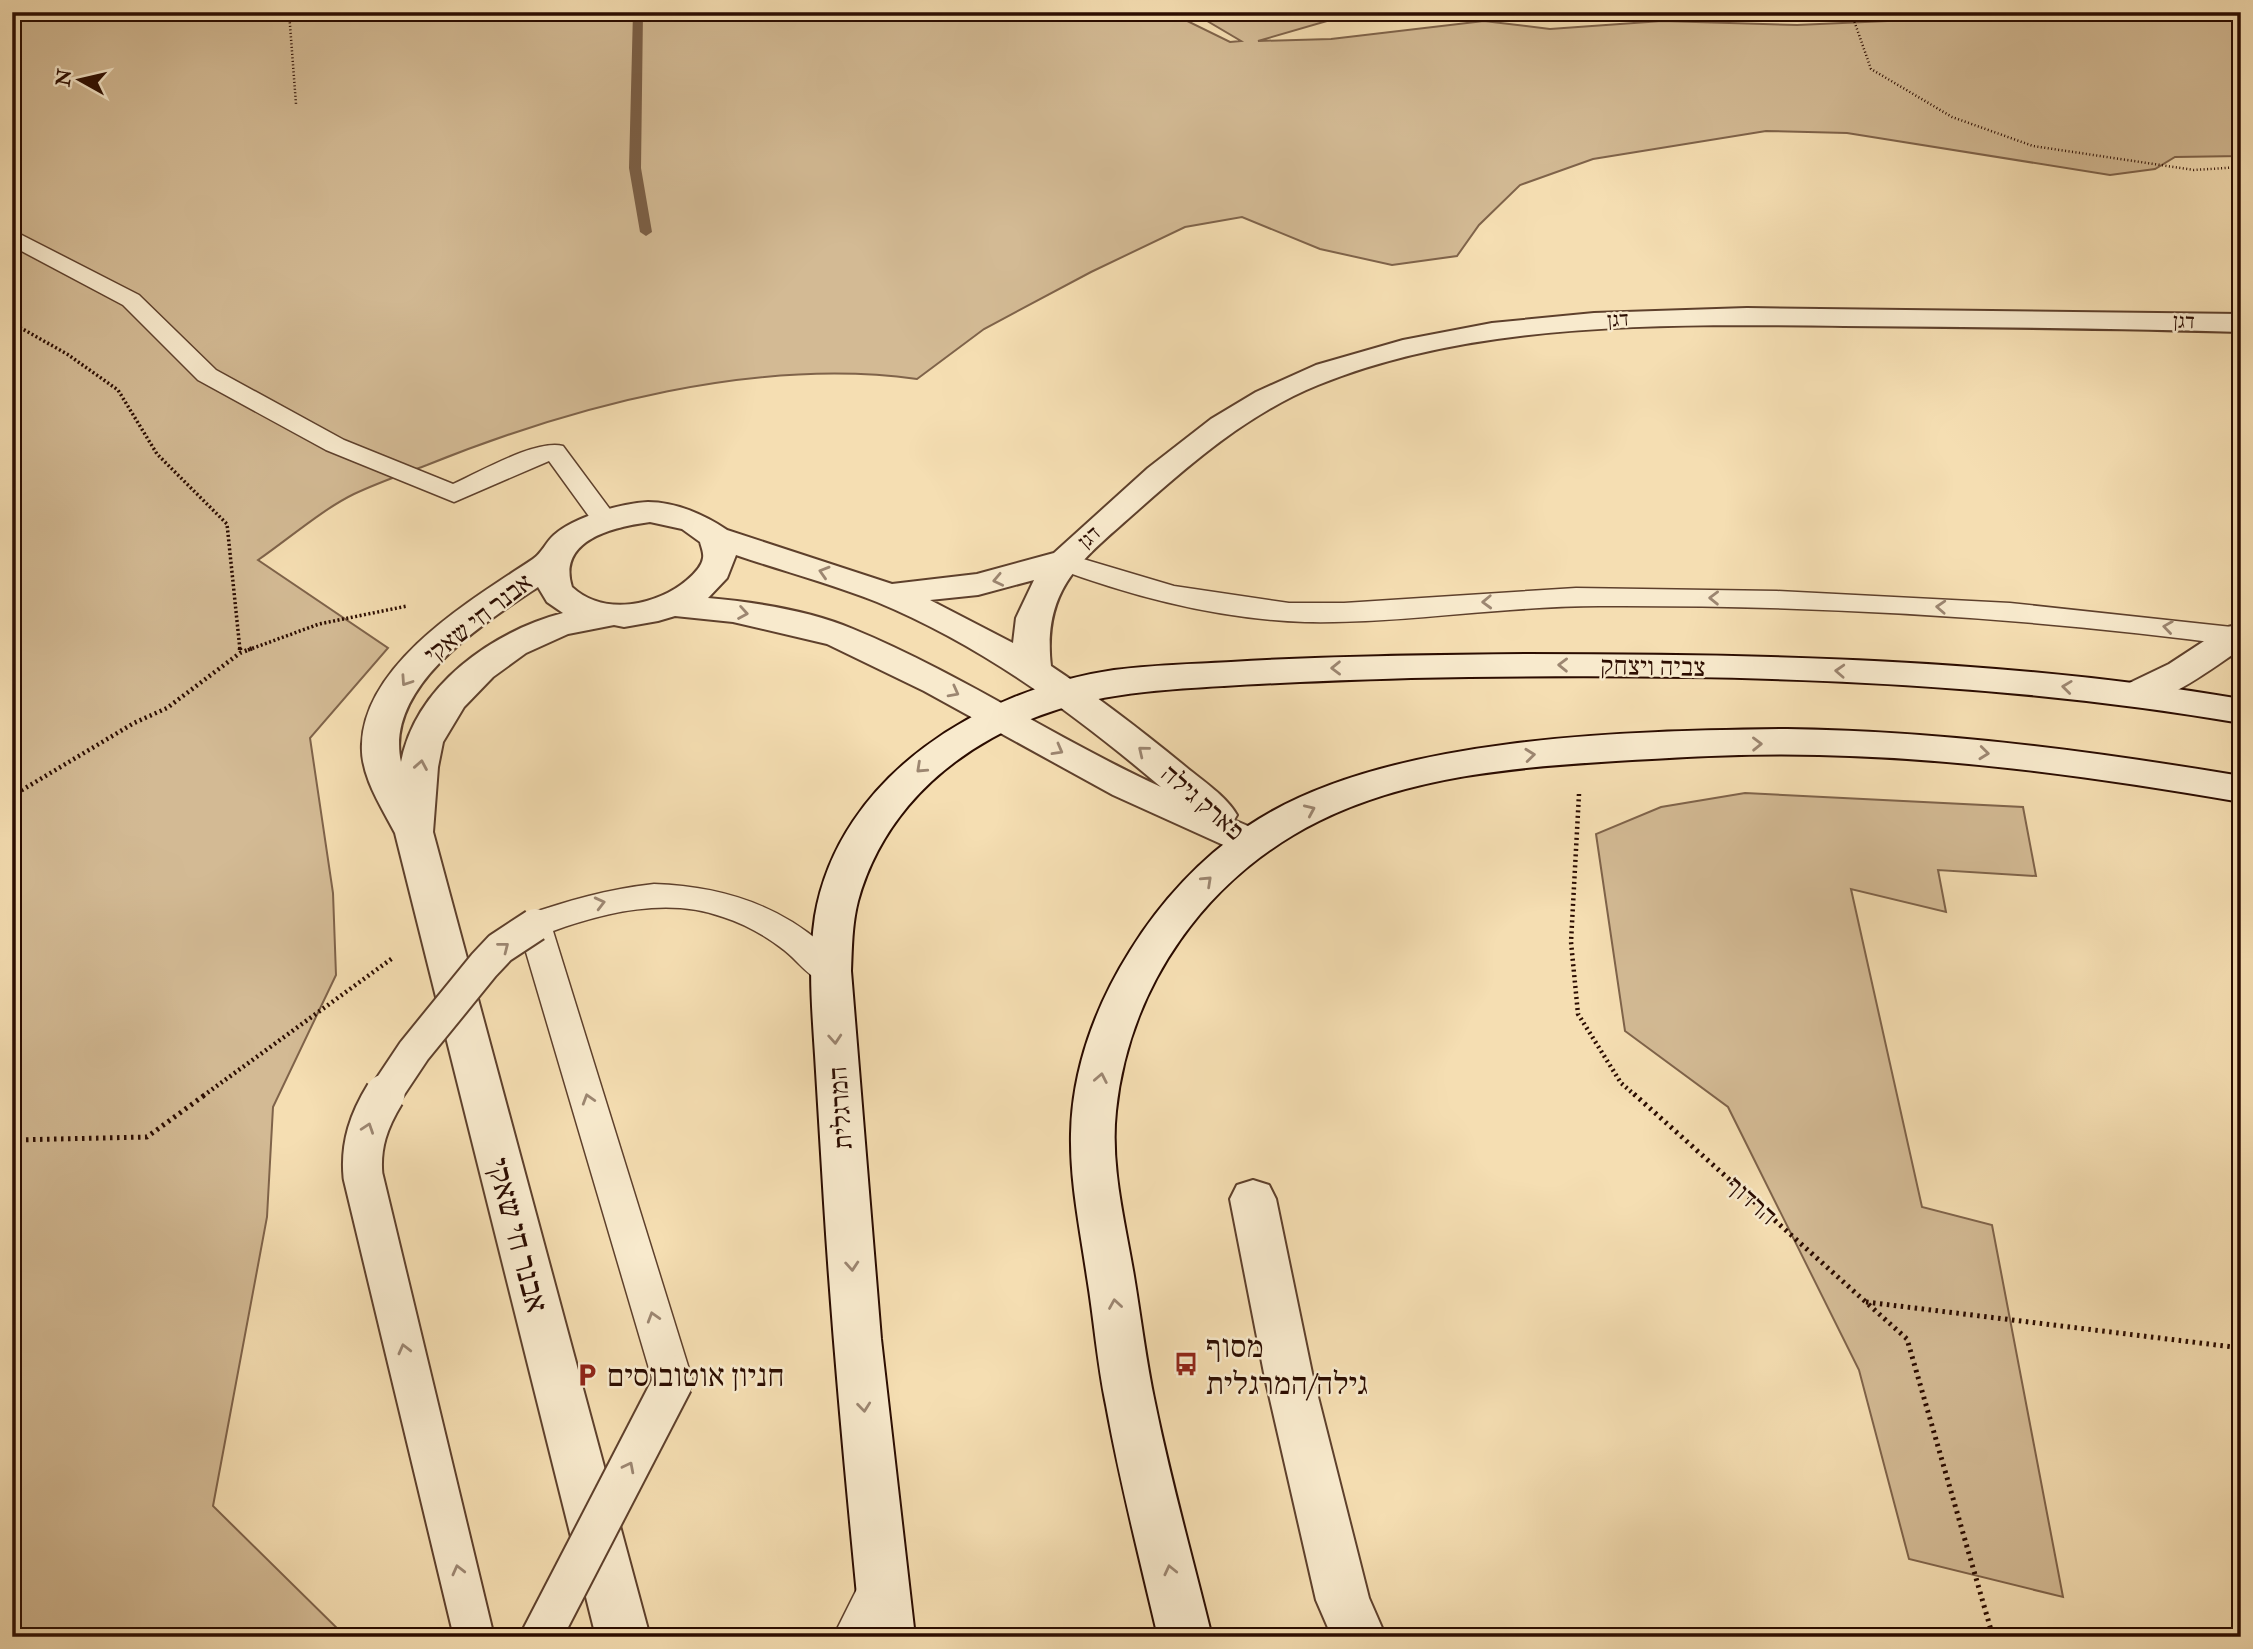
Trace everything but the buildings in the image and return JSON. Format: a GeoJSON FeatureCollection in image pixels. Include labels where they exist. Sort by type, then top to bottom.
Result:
{"type":"FeatureCollection","features":[{"type":"Feature","properties":{"kind":"street","name":"דגן"},"geometry":{"type":"LineString","coordinates":[[1033,668],[1028,646],[1031,624],[1049,582],[1063,561],[1196,444],[1238,415],[1290,386],[1340,367],[1406,348],[1477,334],[1552,324],[1694,316],[2104,319],[2241,323]]}},
{"type":"Feature","properties":{"kind":"street"},"geometry":{"type":"LineString","coordinates":[[627,514],[672,514],[692,520],[714,537],[720,548],[720,561],[715,573],[706,585],[675,605],[634,615],[609,615],[574,606],[561,596],[554,586],[553,561],[558,551],[577,533],[605,520],[627,514]]}},
{"type":"Feature","properties":{"kind":"street","name":"פארק גילה"},"geometry":{"type":"LineString","coordinates":[[714,537],[888,594],[982,638],[1033,668],[1066,692],[1156,761],[1251,844]]}},
{"type":"Feature","properties":{"kind":"street","name":"אבנר חי שאקי"},"geometry":{"type":"LineString","coordinates":[[553,561],[488,604],[428,653],[406,679],[388,713],[380,742],[385,769],[414,833],[624,1637]]}},
{"type":"Feature","properties":{"kind":"street","name":"דגן"},"geometry":{"type":"LineString","coordinates":[[888,594],[978,584],[1063,561]]}},
{"type":"Feature","properties":{"kind":"street","name":"פארק גילה"},"geometry":{"type":"LineString","coordinates":[[675,605],[733,611],[839,636],[906,667],[1126,786],[1251,844]]}},
{"type":"Feature","properties":{"kind":"street","name":"אבנר חי שאקי"},"geometry":{"type":"LineString","coordinates":[[414,833],[420,765],[428,732],[466,683],[520,642],[550,628],[609,615]]}},
{"type":"Feature","properties":{"kind":"street"},"geometry":{"type":"LineString","coordinates":[[2134,695],[2196,664],[2239,633]]}},
{"type":"Feature","properties":{"kind":"street","name":"צביה ויצחק"},"geometry":{"type":"LineString","coordinates":[[1066,692],[1113,682],[1290,669],[1567,665],[1794,668],[2056,685],[2241,711]]}},
{"type":"Feature","properties":{"kind":"street","name":"המרגלית"},"geometry":{"type":"LineString","coordinates":[[888,1637],[857,1339],[830,971],[838,903],[860,846],[877,817],[924,764],[998,717],[1066,692]]}},
{"type":"Feature","properties":{"kind":"street"},"geometry":{"type":"LineString","coordinates":[[1185,1637],[1133,1417],[1097,1193],[1094,1113],[1107,1043],[1127,992],[1163,932],[1185,904],[1204,883],[1251,844],[1304,812],[1352,792],[1422,773],[1491,760],[1582,750],[1665,745],[1840,743],[1984,753],[2241,789]]}},
{"type":"Feature","properties":{"kind":"street"},"geometry":{"type":"LineString","coordinates":[[1253,1199],[1288,1373],[1343,1600],[1359,1637]]}},
{"type":"Feature","properties":{"kind":"lane"},"geometry":{"type":"LineString","coordinates":[[12,237],[131,300],[207,375],[335,445],[454,494],[554,451],[605,520]]}},
{"type":"Feature","properties":{"kind":"lane"},"geometry":{"type":"LineString","coordinates":[[1063,561],[1104,577],[1201,602],[1290,612],[1362,611],[1464,603],[1619,597],[1779,599],[2078,616],[2239,633]]}},
{"type":"Feature","properties":{"kind":"lane"},"geometry":{"type":"LineString","coordinates":[[474,1637],[363,1176],[362,1145],[373,1113],[396,1078],[500,948],[535,925],[575,909],[615,899],[657,894],[696,898],[727,905],[781,929],[808,949],[830,971]]}},
{"type":"Feature","properties":{"kind":"lane"},"geometry":{"type":"LineString","coordinates":[[535,925],[673,1382],[541,1637]]}},
{"type":"Feature","properties":{"kind":"lane"},"geometry":{"type":"LineString","coordinates":[[855,1637],[881,1586]]}},
{"type":"Feature","properties":{"kind":"path"},"geometry":{"type":"LineString","coordinates":[[289,12],[296,104]]}},
{"type":"Feature","properties":{"kind":"path"},"geometry":{"type":"LineString","coordinates":[[1852,12],[1871,69],[1951,117],[2033,146],[2194,170],[2241,167]]}},
{"type":"Feature","properties":{"kind":"path"},"geometry":{"type":"LineString","coordinates":[[12,323],[67,354],[118,390],[157,454],[227,524],[240,653]]}},
{"type":"Feature","properties":{"kind":"path"},"geometry":{"type":"LineString","coordinates":[[12,796],[134,723],[167,708],[240,653],[320,624],[417,604],[472,585],[488,604]]}},
{"type":"Feature","properties":{"kind":"path","name":"הרדוף"},"geometry":{"type":"LineString","coordinates":[[1582,750],[1571,942],[1578,1014],[1621,1083],[1907,1339],[1990,1630],[2000,1637]]}},
{"type":"Feature","properties":{"kind":"path"},"geometry":{"type":"LineString","coordinates":[[12,1140],[147,1137],[437,926]]}},
{"type":"Feature","properties":{"kind":"path"},"geometry":{"type":"LineString","coordinates":[[1866,1302],[2241,1348]]}},
{"type":"Feature","properties":{"kind":"shaded area"},"geometry":{"type":"Polygon","coordinates":[[[12,12],[1169,12],[1230,42],[1241,41],[1192,12],[1358,12],[1258,41],[1331,39],[1484,21],[1550,29],[1662,21],[1797,25],[2000,16],[2001,12],[2241,12],[2241,156],[2175,157],[2155,169],[2110,175],[1847,133],[1766,131],[1593,159],[1520,185],[1479,225],[1457,256],[1392,265],[1320,249],[1242,217],[1185,227],[1091,272],[984,329],[917,379],[856,374],[794,375],[668,391],[544,423],[484,443],[372,486],[330,508],[258,560],[388,648],[310,738],[333,893],[336,975],[273,1107],[267,1217],[213,1506],[346,1637],[12,1637],[12,12]]]}},
{"type":"Feature","properties":{"kind":"shaded area"},"geometry":{"type":"Polygon","coordinates":[[[1509,12],[1790,12],[1549,17],[1509,12]]]}},
{"type":"Feature","properties":{"kind":"shaded area"},"geometry":{"type":"Polygon","coordinates":[[[1745,793],[2023,807],[2036,876],[1938,870],[1946,912],[1851,889],[1922,1207],[1992,1225],[2063,1597],[1909,1559],[1859,1370],[1728,1107],[1625,1031],[1596,834],[1661,807],[1745,793]]]}},
{"type":"Feature","properties":{"kind":"waterway"},"geometry":{"type":"LineString","coordinates":[[638,12],[635,168],[646,232]]}},
{"type":"Feature","properties":{"kind":"place","name":"מסוף גילה/המרגלית"},"geometry":{"type":"Point","coordinates":[1186,1364]}},
{"type":"Feature","properties":{"kind":"place","name":"חניון אוטובוסים"},"geometry":{"type":"Point","coordinates":[587,1375]}}]}
